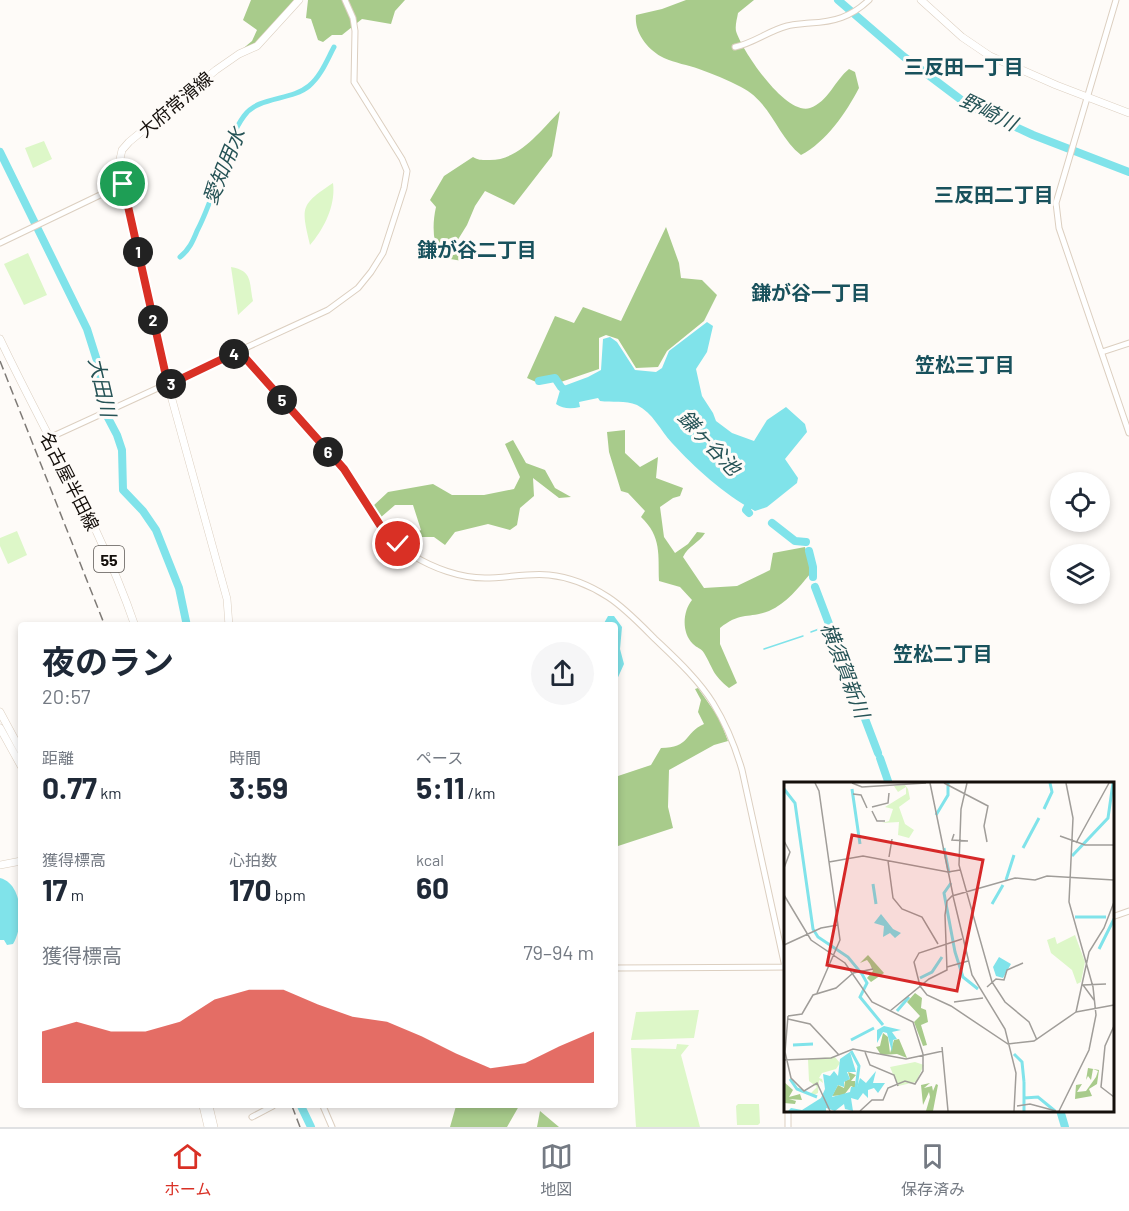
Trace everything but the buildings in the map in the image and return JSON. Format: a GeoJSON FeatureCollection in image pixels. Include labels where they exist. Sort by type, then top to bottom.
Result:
{"type":"FeatureCollection","features":[{"type":"Feature","properties":{"kind":"main road","name":"大府常滑線"},"geometry":{"type":"LineString","coordinates":[[229,622],[227,598],[168,385],[123,184],[120,159],[122,150],[129,142],[216,70],[239,54],[257,46],[299,0]]}},
{"type":"Feature","properties":{"kind":"main road"},"geometry":{"type":"LineString","coordinates":[[921,0],[962,37],[990,56],[1129,113]]}},
{"type":"Feature","properties":{"kind":"main road","name":"名古屋半田線"},"geometry":{"type":"LineString","coordinates":[[0,339],[120,582],[134,622]]}},
{"type":"Feature","properties":{"kind":"main road"},"geometry":{"type":"LineString","coordinates":[[0,712],[18,746]]}},
{"type":"Feature","properties":{"kind":"main road"},"geometry":{"type":"LineString","coordinates":[[0,728],[18,761]]}},
{"type":"Feature","properties":{"kind":"main road"},"geometry":{"type":"LineString","coordinates":[[0,866],[18,862]]}},
{"type":"Feature","properties":{"kind":"main road"},"geometry":{"type":"LineString","coordinates":[[203,1108],[208,1127]]}},
{"type":"Feature","properties":{"kind":"main road"},"geometry":{"type":"LineString","coordinates":[[209,1108],[214,1127]]}},
{"type":"Feature","properties":{"kind":"street"},"geometry":{"type":"LineString","coordinates":[[49,438],[328,310],[351,294],[371,272],[383,253],[390,234],[407,171],[402,159],[354,82],[354,24],[345,0]]}},
{"type":"Feature","properties":{"kind":"street"},"geometry":{"type":"LineString","coordinates":[[735,47],[748,44],[790,25],[831,22],[853,13],[869,0]]}},
{"type":"Feature","properties":{"kind":"street"},"geometry":{"type":"LineString","coordinates":[[1116,0],[1056,203],[1058,221],[1076,281],[1129,433]]}},
{"type":"Feature","properties":{"kind":"street"},"geometry":{"type":"LineString","coordinates":[[0,243],[123,184]]}},
{"type":"Feature","properties":{"kind":"street"},"geometry":{"type":"LineString","coordinates":[[1102,352],[1129,343]]}},
{"type":"Feature","properties":{"kind":"street"},"geometry":{"type":"LineString","coordinates":[[239,351],[344,469],[380,525],[412,554],[435,567],[459,575],[484,578],[549,575],[573,580],[609,597],[683,666],[713,703],[734,744],[742,770],[784,962]]}},
{"type":"Feature","properties":{"kind":"street"},"geometry":{"type":"LineString","coordinates":[[1114,917],[1129,911]]}},
{"type":"Feature","properties":{"kind":"street"},"geometry":{"type":"LineString","coordinates":[[618,968],[784,967]]}},
{"type":"Feature","properties":{"kind":"street"},"geometry":{"type":"LineString","coordinates":[[252,1117],[269,1108]]}},
{"type":"Feature","properties":{"kind":"street"},"geometry":{"type":"LineString","coordinates":[[324,1108],[332,1127]]}},
{"type":"Feature","properties":{"kind":"green space"},"geometry":{"type":"Polygon","coordinates":[[[251,0],[294,0],[256,45],[240,51],[252,41],[257,30],[243,20],[251,0]]]}},
{"type":"Feature","properties":{"kind":"green space"},"geometry":{"type":"Polygon","coordinates":[[[308,0],[405,0],[395,11],[391,24],[362,19],[342,35],[332,35],[323,42],[318,40],[311,19],[306,18],[308,0]]]}},
{"type":"Feature","properties":{"kind":"green space"},"geometry":{"type":"Polygon","coordinates":[[[686,0],[754,0],[738,13],[736,31],[747,53],[766,80],[789,102],[800,108],[810,108],[816,105],[827,96],[849,69],[855,72],[859,88],[842,117],[819,143],[801,155],[760,101],[751,93],[699,69],[668,60],[658,55],[643,40],[637,28],[636,15],[686,0]]]}},
{"type":"Feature","properties":{"kind":"green space"},"geometry":{"type":"Polygon","coordinates":[[[560,111],[552,156],[514,205],[485,191],[454,246],[466,256],[462,261],[439,257],[434,232],[436,207],[430,200],[444,176],[473,157],[481,160],[498,159],[518,151],[528,144],[560,111]]]}},
{"type":"Feature","properties":{"kind":"green space"},"geometry":{"type":"Polygon","coordinates":[[[44,141],[52,159],[33,168],[25,148],[44,141]]]}},
{"type":"Feature","properties":{"kind":"green space"},"geometry":{"type":"Polygon","coordinates":[[[333,183],[331,208],[320,232],[310,245],[305,222],[306,208],[314,197],[333,183]]]}},
{"type":"Feature","properties":{"kind":"green space"},"geometry":{"type":"Polygon","coordinates":[[[666,227],[679,263],[681,278],[702,280],[717,295],[704,321],[667,351],[658,367],[636,368],[618,339],[606,335],[599,338],[599,369],[555,384],[553,376],[539,378],[536,382],[527,378],[555,316],[574,323],[583,307],[621,321],[666,227]]]}},
{"type":"Feature","properties":{"kind":"green space"},"geometry":{"type":"Polygon","coordinates":[[[28,253],[47,295],[24,305],[4,264],[28,253]]]}},
{"type":"Feature","properties":{"kind":"green space"},"geometry":{"type":"Polygon","coordinates":[[[231,267],[243,271],[249,278],[253,301],[238,315],[231,267]]]}},
{"type":"Feature","properties":{"kind":"green space"},"geometry":{"type":"Polygon","coordinates":[[[625,430],[625,453],[640,467],[658,457],[656,478],[683,488],[680,496],[660,507],[664,537],[675,553],[688,544],[697,532],[705,533],[683,557],[704,588],[737,586],[770,570],[773,553],[805,547],[811,573],[792,595],[769,611],[739,617],[720,628],[720,644],[737,683],[729,688],[716,675],[703,651],[689,639],[685,628],[685,616],[692,600],[680,587],[659,581],[658,547],[653,532],[641,517],[645,511],[628,493],[621,491],[609,452],[607,432],[625,430]]]}},
{"type":"Feature","properties":{"kind":"green space"},"geometry":{"type":"Polygon","coordinates":[[[513,440],[526,463],[545,470],[555,488],[571,497],[559,498],[533,478],[534,496],[520,508],[517,525],[510,530],[488,524],[455,532],[445,545],[434,537],[415,537],[412,545],[401,540],[421,530],[413,505],[395,505],[380,518],[372,507],[388,492],[433,484],[452,495],[484,495],[514,489],[520,477],[505,444],[513,440]]]}},
{"type":"Feature","properties":{"kind":"green space"},"geometry":{"type":"Polygon","coordinates":[[[17,531],[27,555],[8,564],[0,546],[0,538],[17,531]]]}},
{"type":"Feature","properties":{"kind":"green space"},"geometry":{"type":"Polygon","coordinates":[[[698,688],[719,718],[728,741],[714,745],[669,770],[668,807],[673,828],[618,846],[618,776],[651,765],[661,748],[677,746],[704,724],[698,712],[701,700],[695,689],[698,688]]]}},
{"type":"Feature","properties":{"kind":"green space"},"geometry":{"type":"Polygon","coordinates":[[[699,1010],[694,1038],[631,1040],[636,1012],[699,1010]]]}},
{"type":"Feature","properties":{"kind":"green space"},"geometry":{"type":"Polygon","coordinates":[[[677,1044],[689,1045],[681,1055],[700,1127],[636,1127],[631,1048],[676,1049],[677,1044]]]}},
{"type":"Feature","properties":{"kind":"green space"},"geometry":{"type":"Polygon","coordinates":[[[738,1104],[759,1104],[760,1123],[758,1125],[737,1125],[736,1106],[738,1104]]]}},
{"type":"Feature","properties":{"kind":"green space"},"geometry":{"type":"Polygon","coordinates":[[[455,1108],[518,1108],[507,1127],[450,1127],[455,1108]]]}},
{"type":"Feature","properties":{"kind":"green space"},"geometry":{"type":"Polygon","coordinates":[[[540,1111],[559,1127],[537,1127],[540,1111]]]}},
{"type":"Feature","properties":{"kind":"water"},"geometry":{"type":"Polygon","coordinates":[[[707,322],[713,326],[707,352],[696,369],[702,396],[716,421],[732,433],[754,441],[767,420],[786,407],[805,424],[807,432],[785,459],[798,478],[797,483],[767,507],[755,511],[700,471],[672,443],[643,408],[628,403],[600,401],[598,398],[579,402],[580,407],[577,408],[564,408],[556,404],[561,387],[601,370],[603,339],[610,337],[617,342],[635,370],[656,372],[662,368],[669,351],[707,322]]]}},
{"type":"Feature","properties":{"kind":"water"},"geometry":{"type":"Polygon","coordinates":[[[608,616],[614,616],[622,627],[620,649],[624,664],[618,677],[618,622],[605,622],[608,616]]]}},
{"type":"Feature","properties":{"kind":"water"},"geometry":{"type":"Polygon","coordinates":[[[0,878],[14,888],[18,897],[18,932],[13,944],[7,945],[4,940],[0,940],[0,878]]]}},
{"type":"Feature","properties":{"kind":"waterway","name":"野崎川"},"geometry":{"type":"LineString","coordinates":[[838,0],[903,56],[968,105],[1033,135],[1129,172]]}},
{"type":"Feature","properties":{"kind":"waterway","name":"愛知用水"},"geometry":{"type":"LineString","coordinates":[[180,257],[190,245],[201,223],[231,140],[244,116],[258,105],[302,91],[309,86],[320,73],[334,47]]}},
{"type":"Feature","properties":{"kind":"waterway","name":"大田川"},"geometry":{"type":"LineString","coordinates":[[0,152],[87,329],[99,367],[107,416],[122,450],[123,490],[143,511],[156,530],[179,588],[186,622]]}},
{"type":"Feature","properties":{"kind":"waterway","name":"鎌ヶ谷池"},"geometry":{"type":"LineString","coordinates":[[539,381],[555,378],[568,393]]}},
{"type":"Feature","properties":{"kind":"waterway","name":"鎌ヶ谷池"},"geometry":{"type":"LineString","coordinates":[[749,513],[746,510],[752,499]]}},
{"type":"Feature","properties":{"kind":"waterway","name":"横須賀新川"},"geometry":{"type":"LineString","coordinates":[[772,523],[795,541],[806,542]]}},
{"type":"Feature","properties":{"kind":"waterway","name":"横須賀新川"},"geometry":{"type":"LineString","coordinates":[[809,551],[813,577]]}},
{"type":"Feature","properties":{"kind":"waterway","name":"横須賀新川"},"geometry":{"type":"LineString","coordinates":[[815,587],[878,753]]}},
{"type":"Feature","properties":{"kind":"waterway"},"geometry":{"type":"LineString","coordinates":[[811,632],[830,625]]}},
{"type":"Feature","properties":{"kind":"waterway"},"geometry":{"type":"LineString","coordinates":[[764,649],[803,636]]}},
{"type":"Feature","properties":{"kind":"waterway","name":"横須賀新川"},"geometry":{"type":"LineString","coordinates":[[880,758],[888,782]]}},
{"type":"Feature","properties":{"kind":"waterway","name":"大田川"},"geometry":{"type":"LineString","coordinates":[[302,1108],[311,1127]]}},
{"type":"Feature","properties":{"kind":"waterway","name":"横須賀新川"},"geometry":{"type":"LineString","coordinates":[[1061,1112],[1065,1127]]}},
{"type":"Feature","properties":{"kind":"railway"},"geometry":{"type":"LineString","coordinates":[[0,361],[103,622]]}},
{"type":"Feature","properties":{"kind":"railway"},"geometry":{"type":"LineString","coordinates":[[293,1108],[300,1127]]}},
{"type":"Feature","properties":{"kind":"district","name":"三反田一丁目"},"geometry":{"type":"Point","coordinates":[964,66]}},
{"type":"Feature","properties":{"kind":"district","name":"三反田二丁目"},"geometry":{"type":"Point","coordinates":[994,194]}},
{"type":"Feature","properties":{"kind":"district","name":"鎌が谷二丁目"},"geometry":{"type":"Point","coordinates":[477,249]}},
{"type":"Feature","properties":{"kind":"district","name":"鎌が谷一丁目"},"geometry":{"type":"Point","coordinates":[811,292]}},
{"type":"Feature","properties":{"kind":"district","name":"笠松三丁目"},"geometry":{"type":"Point","coordinates":[965,364]}},
{"type":"Feature","properties":{"kind":"district","name":"笠松二丁目"},"geometry":{"type":"Point","coordinates":[943,653]}},
{"type":"Feature","properties":{"kind":"route"},"geometry":{"type":"LineString","coordinates":[[123,184],[168,385],[239,351],[344,469],[380,525],[398,544]]}}]}
